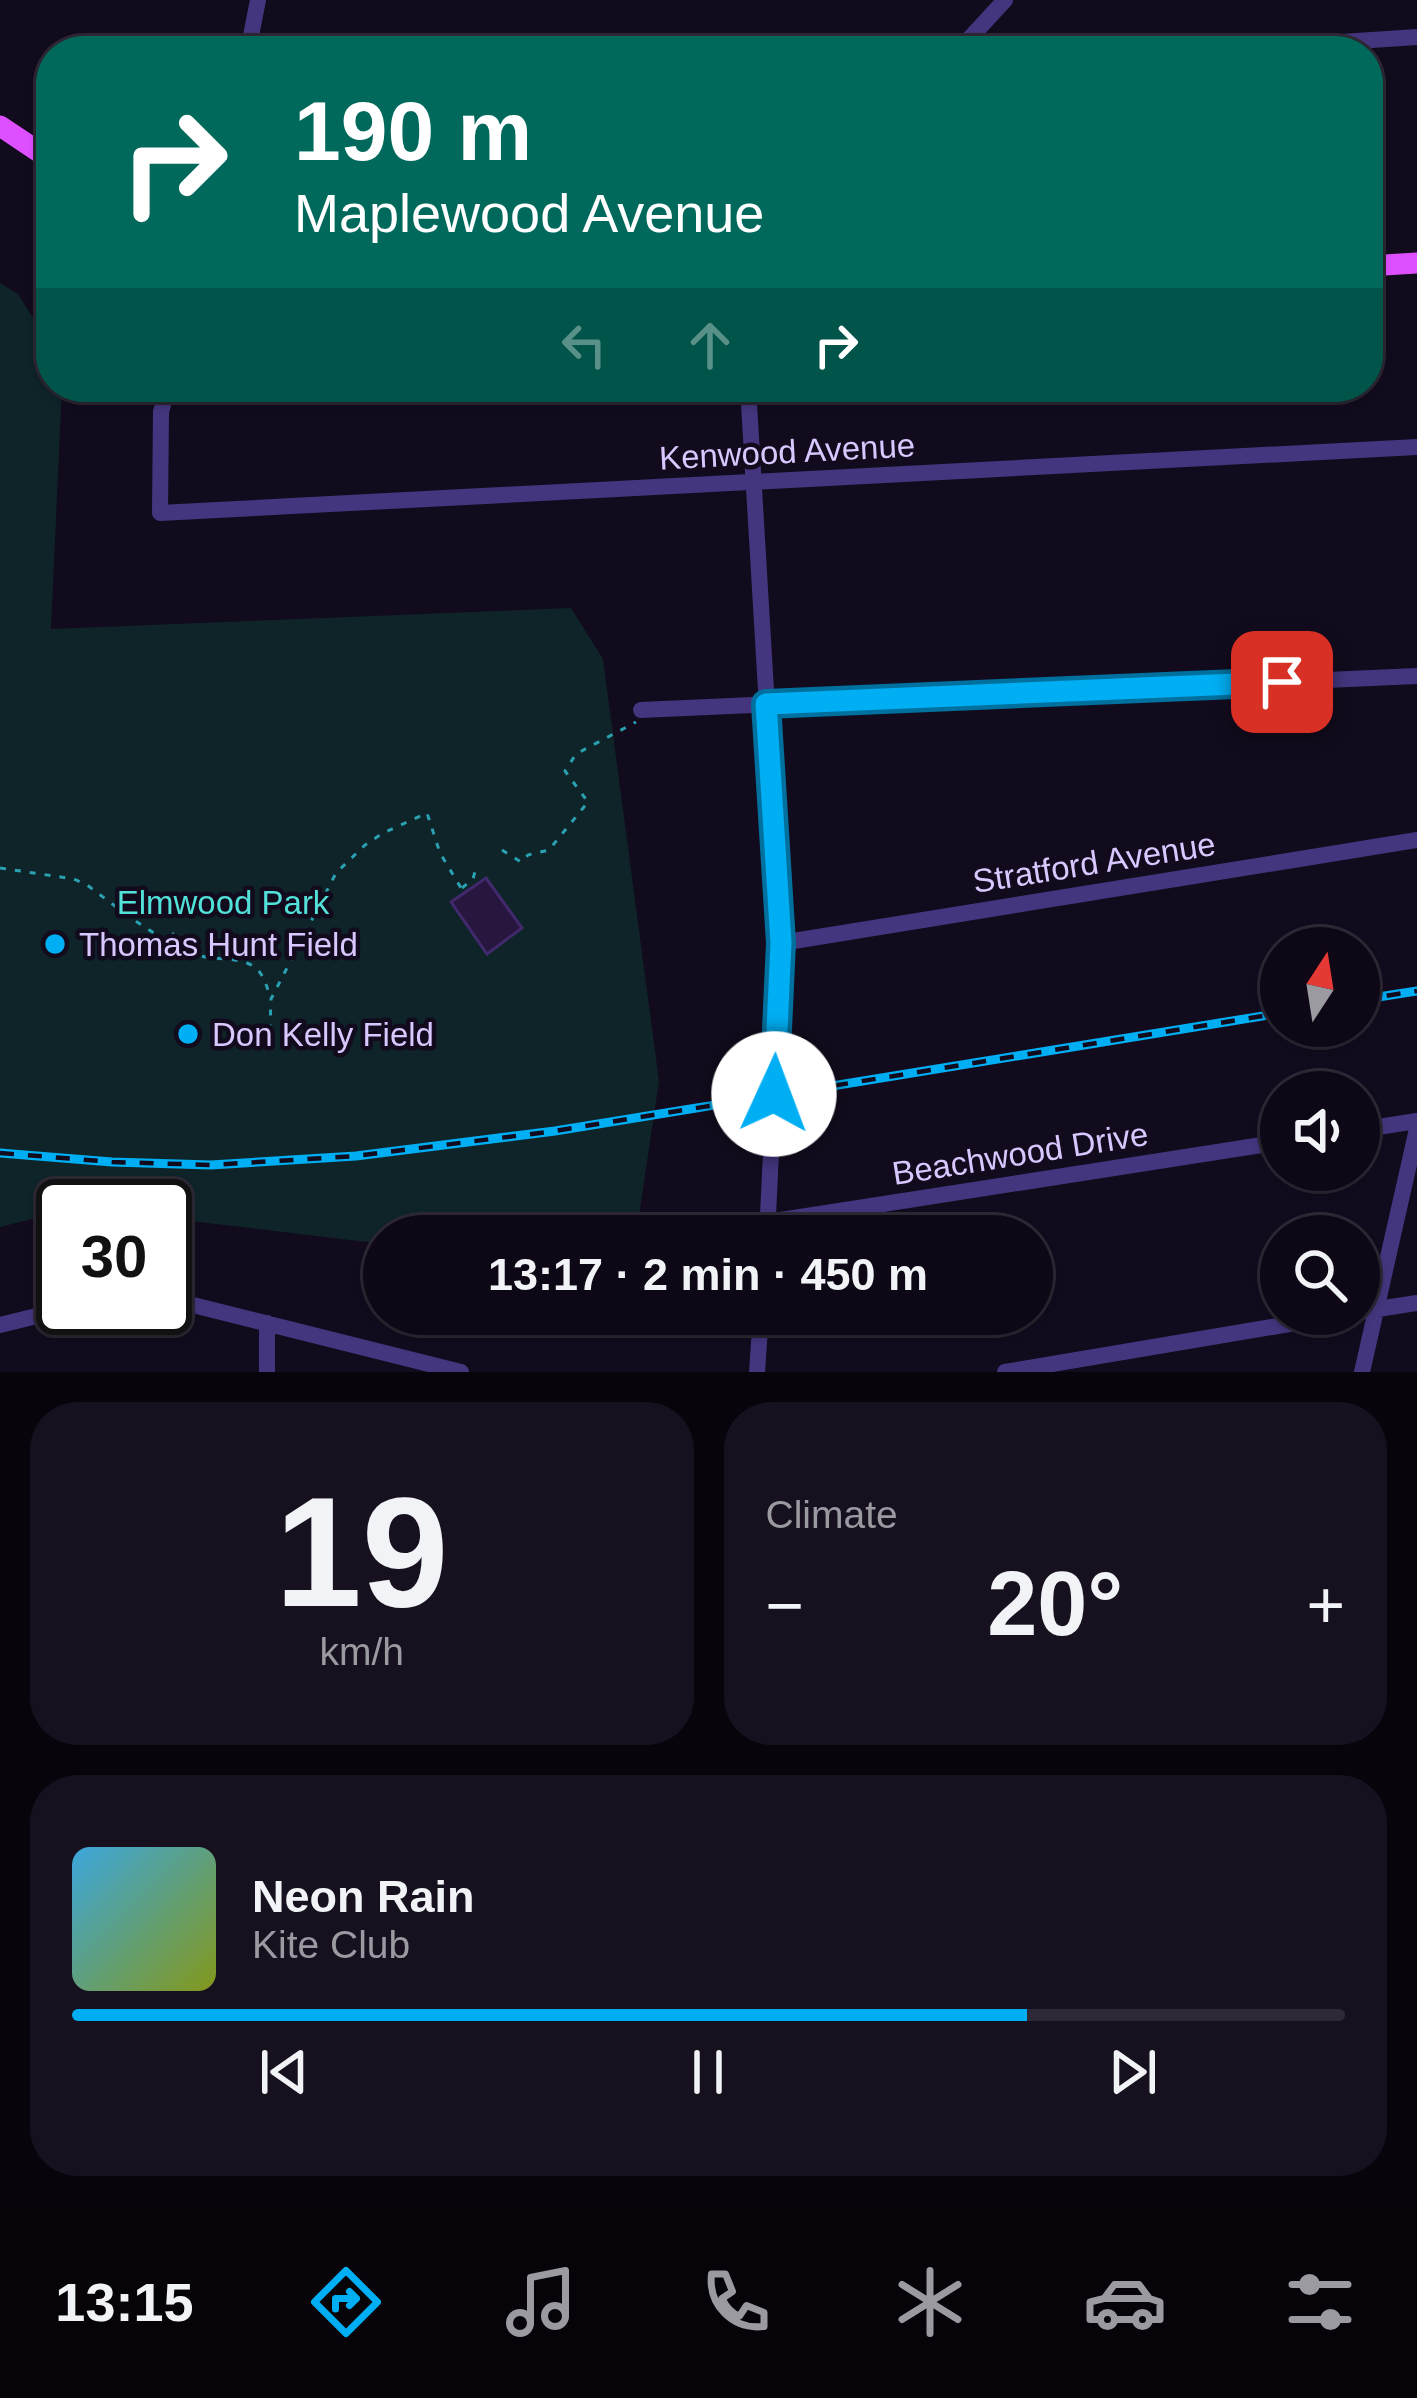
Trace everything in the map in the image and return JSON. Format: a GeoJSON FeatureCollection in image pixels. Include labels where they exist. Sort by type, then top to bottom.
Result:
{"type":"FeatureCollection","features":[{"type":"Feature","properties":{"kind":"main road"},"geometry":{"type":"LineString","coordinates":[[0,126],[36,150]]}},
{"type":"Feature","properties":{"kind":"main road"},"geometry":{"type":"LineString","coordinates":[[1383,265],[1417,263]]}},
{"type":"Feature","properties":{"kind":"street"},"geometry":{"type":"LineString","coordinates":[[251,36],[258,0]]}},
{"type":"Feature","properties":{"kind":"street"},"geometry":{"type":"LineString","coordinates":[[972,36],[1006,0]]}},
{"type":"Feature","properties":{"kind":"street"},"geometry":{"type":"LineString","coordinates":[[1383,39],[1417,37]]}},
{"type":"Feature","properties":{"kind":"street","name":"Kenwood Avenue"},"geometry":{"type":"LineString","coordinates":[[163,402],[160,514],[1417,447]]}},
{"type":"Feature","properties":{"kind":"street"},"geometry":{"type":"LineString","coordinates":[[749,402],[781,943],[769,1215]]}},
{"type":"Feature","properties":{"kind":"street"},"geometry":{"type":"LineString","coordinates":[[641,715],[766,704],[1417,676]]}},
{"type":"Feature","properties":{"kind":"street","name":"Stratford Avenue"},"geometry":{"type":"LineString","coordinates":[[781,943],[1417,840]]}},
{"type":"Feature","properties":{"kind":"street"},"geometry":{"type":"LineString","coordinates":[[1380,1128],[1417,1125],[1380,1265]]}},
{"type":"Feature","properties":{"kind":"street","name":"Beachwood Drive"},"geometry":{"type":"LineString","coordinates":[[851,1215],[1260,1146]]}},
{"type":"Feature","properties":{"kind":"street"},"geometry":{"type":"LineString","coordinates":[[1380,1309],[1417,1303]]}},
{"type":"Feature","properties":{"kind":"street"},"geometry":{"type":"LineString","coordinates":[[192,1305],[461,1372]]}},
{"type":"Feature","properties":{"kind":"street"},"geometry":{"type":"LineString","coordinates":[[0,1325],[36,1316]]}},
{"type":"Feature","properties":{"kind":"street"},"geometry":{"type":"LineString","coordinates":[[266,1372],[267,1323]]}},
{"type":"Feature","properties":{"kind":"street"},"geometry":{"type":"LineString","coordinates":[[1006,1372],[1260,1329]]}},
{"type":"Feature","properties":{"kind":"street"},"geometry":{"type":"LineString","coordinates":[[757,1372],[760,1335]]}},
{"type":"Feature","properties":{"kind":"street"},"geometry":{"type":"LineString","coordinates":[[1362,1372],[1366,1335]]}},
{"type":"Feature","properties":{"kind":"path"},"geometry":{"type":"LineString","coordinates":[[502,850],[521,862],[528,855],[549,850],[588,802],[568,778],[570,762],[641,715]]}},
{"type":"Feature","properties":{"kind":"path"},"geometry":{"type":"LineString","coordinates":[[271,999],[336,873],[383,833],[428,813],[440,853],[462,891],[475,882],[476,868]]}},
{"type":"Feature","properties":{"kind":"path"},"geometry":{"type":"LineString","coordinates":[[0,868],[74,879],[179,948],[206,958],[247,962],[263,976],[271,999],[270,1028],[287,1033]]}},
{"type":"Feature","properties":{"kind":"path"},"geometry":{"type":"LineString","coordinates":[[172,933],[181,943],[179,948]]}},
{"type":"Feature","properties":{"kind":"green space","name":"Elmwood Park"},"geometry":{"type":"Polygon","coordinates":[[[0,283],[18,294],[36,322],[36,402],[61,402],[51,629],[571,608],[603,659],[659,1081],[639,1215],[363,1215],[363,1242],[192,1221],[192,1179],[36,1179],[36,1218],[0,1227],[0,283]]]}},
{"type":"Feature","properties":{"kind":"building"},"geometry":{"type":"Polygon","coordinates":[[[486,878],[522,928],[487,954],[451,902],[486,878]]]}},
{"type":"Feature","properties":{"kind":"railway"},"geometry":{"type":"LineString","coordinates":[[1380,997],[1417,991]]}},
{"type":"Feature","properties":{"kind":"railway"},"geometry":{"type":"LineString","coordinates":[[0,1153],[211,1165],[356,1156],[555,1131],[1260,1016]]}},
{"type":"Feature","properties":{"kind":"place","name":"Thomas Hunt Field"},"geometry":{"type":"Point","coordinates":[55,944]}},
{"type":"Feature","properties":{"kind":"place","name":"Don Kelly Field"},"geometry":{"type":"Point","coordinates":[188,1034]}},
{"type":"Feature","properties":{"kind":"route"},"geometry":{"type":"LineString","coordinates":[[774,1094],[781,943],[766,704],[1282,682]]}}]}
